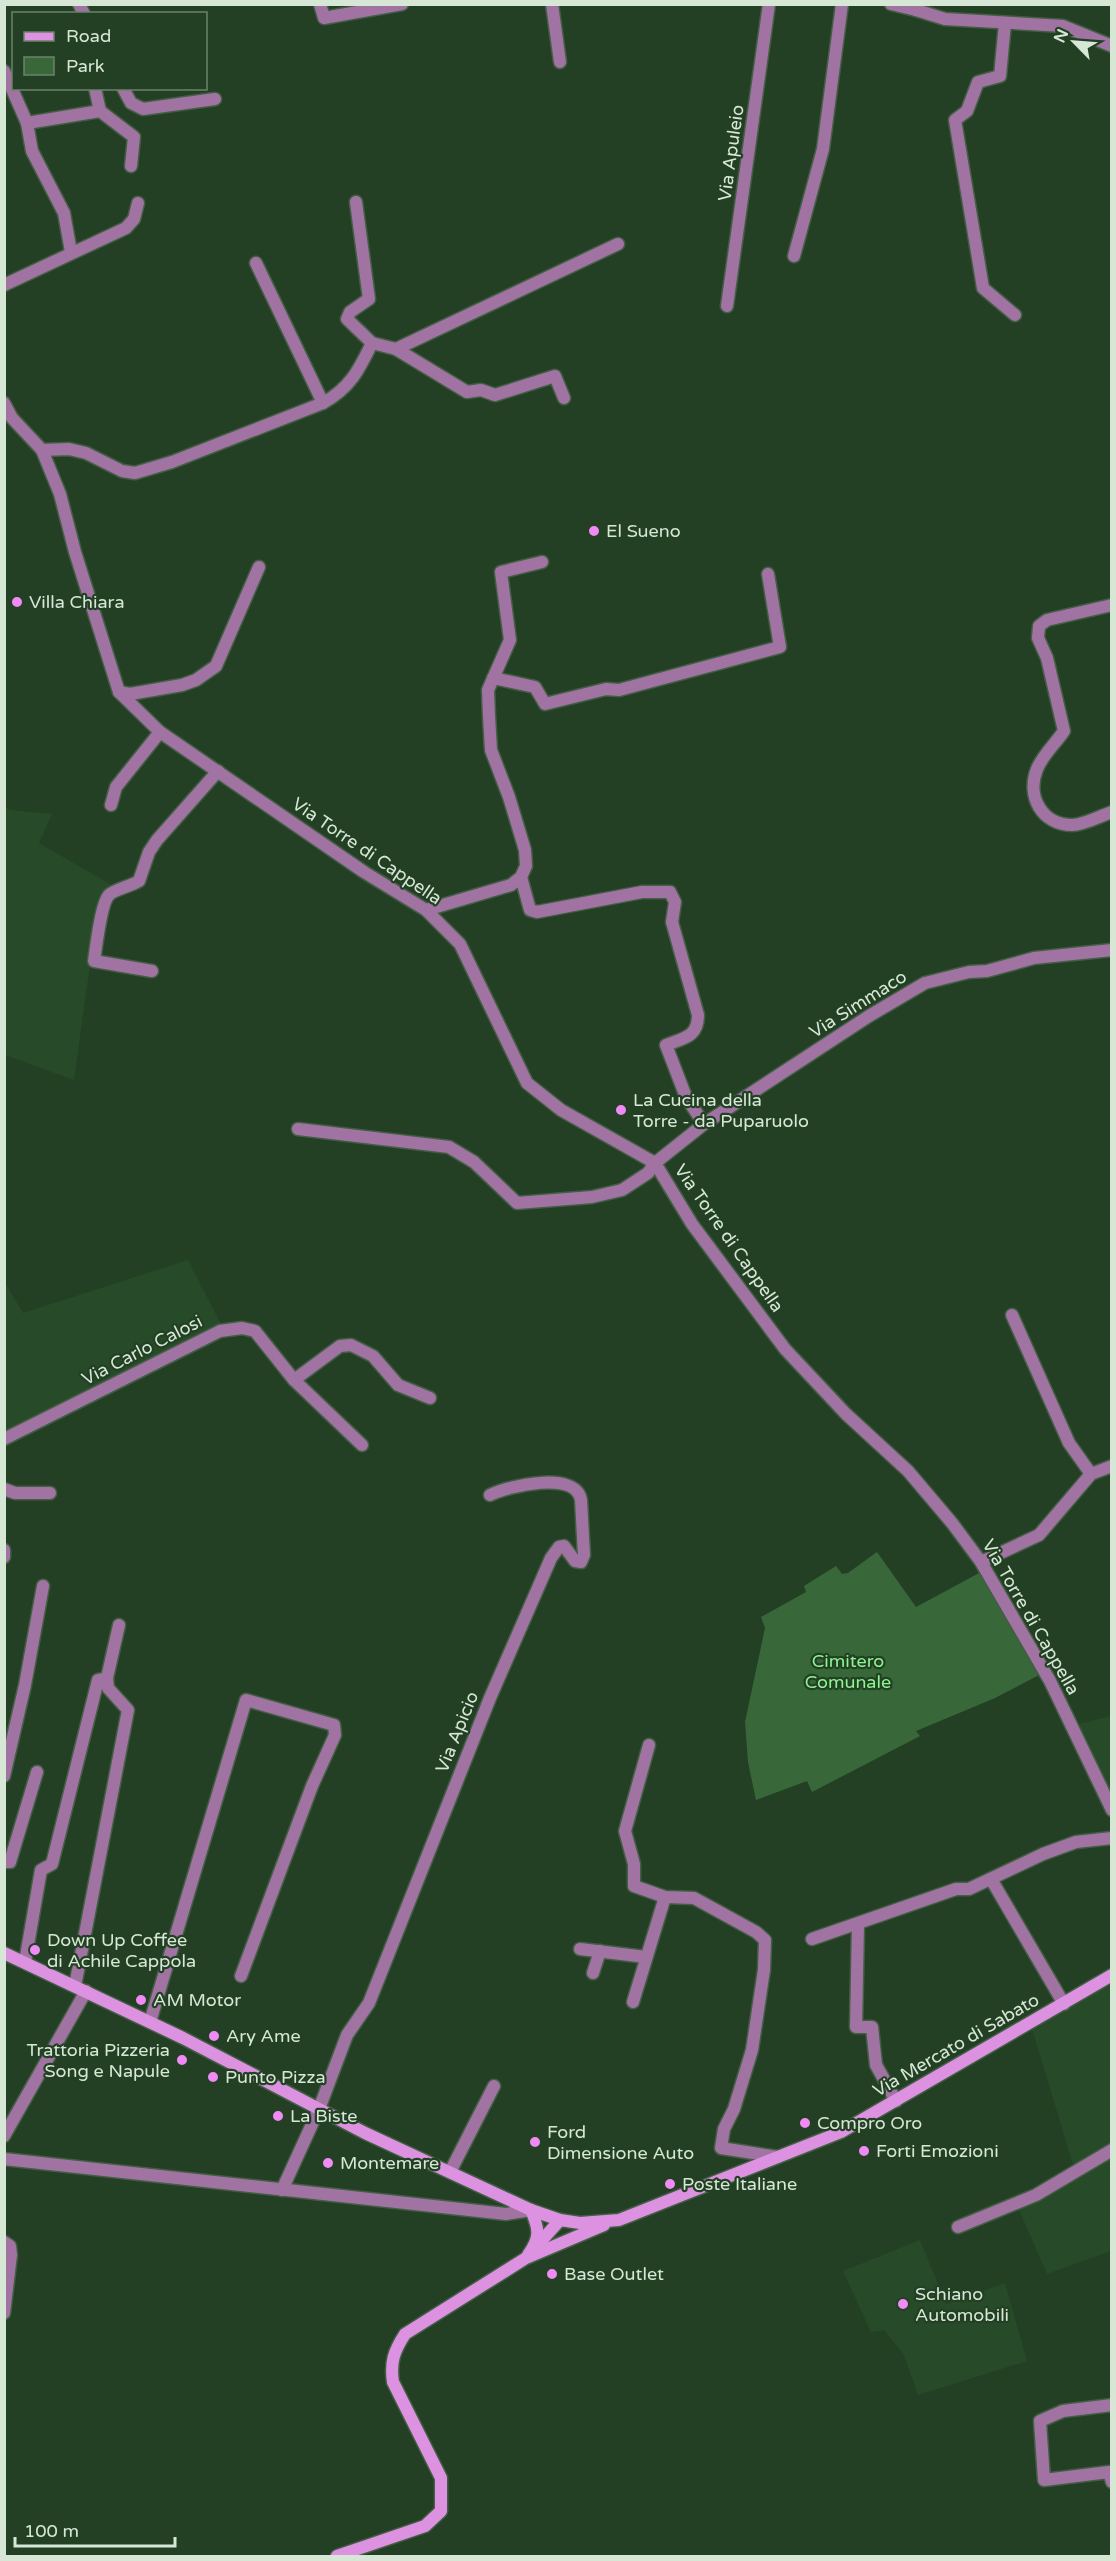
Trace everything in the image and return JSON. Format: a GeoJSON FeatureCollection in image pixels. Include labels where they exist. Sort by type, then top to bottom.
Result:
{"type":"FeatureCollection","features":[{"type":"Feature","properties":{"kind":"street"},"geometry":{"type":"LineString","coordinates":[[320,4],[324,18],[402,4]]}},
{"type":"Feature","properties":{"kind":"street"},"geometry":{"type":"LineString","coordinates":[[552,4],[560,62]]}},
{"type":"Feature","properties":{"kind":"street","name":"Via Apuleio"},"geometry":{"type":"LineString","coordinates":[[727,306],[769,4]]}},
{"type":"Feature","properties":{"kind":"street"},"geometry":{"type":"LineString","coordinates":[[794,256],[823,149],[842,4]]}},
{"type":"Feature","properties":{"kind":"street"},"geometry":{"type":"LineString","coordinates":[[891,4],[916,7],[945,19],[1063,26],[1112,46]]}},
{"type":"Feature","properties":{"kind":"street"},"geometry":{"type":"LineString","coordinates":[[1005,22],[1000,76],[978,82],[967,111],[955,120],[983,288],[1015,315]]}},
{"type":"Feature","properties":{"kind":"street"},"geometry":{"type":"LineString","coordinates":[[4,71],[12,89]]}},
{"type":"Feature","properties":{"kind":"street"},"geometry":{"type":"LineString","coordinates":[[12,90],[27,123],[32,151],[64,213],[71,252]]}},
{"type":"Feature","properties":{"kind":"street"},"geometry":{"type":"LineString","coordinates":[[95,90],[100,111],[134,137],[131,166]]}},
{"type":"Feature","properties":{"kind":"street"},"geometry":{"type":"LineString","coordinates":[[124,90],[131,103],[143,109],[215,99]]}},
{"type":"Feature","properties":{"kind":"street"},"geometry":{"type":"LineString","coordinates":[[27,123],[100,111]]}},
{"type":"Feature","properties":{"kind":"street"},"geometry":{"type":"LineString","coordinates":[[356,202],[369,298],[350,312],[347,319],[372,343],[396,349],[467,392],[481,390],[495,395],[555,376],[564,398]]}},
{"type":"Feature","properties":{"kind":"street"},"geometry":{"type":"LineString","coordinates":[[4,285],[126,228],[134,219],[138,203]]}},
{"type":"Feature","properties":{"kind":"street"},"geometry":{"type":"LineString","coordinates":[[396,349],[618,244]]}},
{"type":"Feature","properties":{"kind":"street"},"geometry":{"type":"LineString","coordinates":[[256,263],[323,403]]}},
{"type":"Feature","properties":{"kind":"street"},"geometry":{"type":"LineString","coordinates":[[42,450],[78,451],[122,471],[135,473],[172,462],[323,403],[340,394],[358,372],[372,343]]}},
{"type":"Feature","properties":{"kind":"street","name":"Via Torre di Cappella"},"geometry":{"type":"LineString","coordinates":[[4,403],[8,419],[42,450],[60,494],[75,552],[119,692],[160,732],[364,872],[426,910],[460,944],[527,1083],[561,1110],[655,1163],[692,1224],[785,1349],[846,1414],[908,1471],[981,1562],[1050,1681],[1112,1810]]}},
{"type":"Feature","properties":{"kind":"street"},"geometry":{"type":"LineString","coordinates":[[426,910],[511,885],[521,877],[526,866],[525,850],[509,797],[491,750],[488,690],[510,640],[501,572],[542,562]]}},
{"type":"Feature","properties":{"kind":"street"},"geometry":{"type":"LineString","coordinates":[[119,692],[130,694],[182,685],[196,680],[216,666],[259,567]]}},
{"type":"Feature","properties":{"kind":"street"},"geometry":{"type":"LineString","coordinates":[[493,678],[535,687],[545,704],[606,689],[619,690],[780,647],[768,574]]}},
{"type":"Feature","properties":{"kind":"street"},"geometry":{"type":"LineString","coordinates":[[1112,605],[1047,620],[1039,626],[1038,638],[1047,657],[1064,731],[1036,771],[1032,794],[1039,808],[1056,824],[1074,825],[1112,812]]}},
{"type":"Feature","properties":{"kind":"street"},"geometry":{"type":"LineString","coordinates":[[111,805],[116,787],[160,732]]}},
{"type":"Feature","properties":{"kind":"street"},"geometry":{"type":"LineString","coordinates":[[152,971],[94,961],[98,930],[106,898],[139,881],[149,852],[218,771]]}},
{"type":"Feature","properties":{"kind":"street"},"geometry":{"type":"LineString","coordinates":[[521,877],[530,910],[537,912],[642,892],[670,892],[675,902],[672,922],[698,1015],[698,1026],[692,1034],[666,1045],[686,1097],[704,1124]]}},
{"type":"Feature","properties":{"kind":"street","name":"Via Simmaco"},"geometry":{"type":"LineString","coordinates":[[298,1129],[449,1147],[474,1162],[517,1203],[592,1197],[622,1190],[648,1173],[655,1163],[704,1124],[869,1016],[925,983],[969,972],[987,971],[1034,958],[1112,950]]}},
{"type":"Feature","properties":{"kind":"street"},"geometry":{"type":"LineString","coordinates":[[1012,1315],[1069,1443],[1091,1474]]}},
{"type":"Feature","properties":{"kind":"street","name":"Via Carlo Calosi"},"geometry":{"type":"LineString","coordinates":[[4,1439],[220,1331],[242,1328],[255,1331],[294,1380],[362,1445]]}},
{"type":"Feature","properties":{"kind":"street"},"geometry":{"type":"LineString","coordinates":[[294,1380],[340,1346],[351,1345],[373,1356],[398,1385],[430,1398]]}},
{"type":"Feature","properties":{"kind":"street"},"geometry":{"type":"LineString","coordinates":[[981,1562],[1039,1535],[1091,1474],[1112,1466]]}},
{"type":"Feature","properties":{"kind":"street","name":"Via Apicio"},"geometry":{"type":"LineString","coordinates":[[319,2109],[347,2035],[369,2003],[490,1698],[551,1558],[559,1547],[564,1546],[575,1561],[581,1562],[584,1555],[581,1500],[575,1490],[558,1484],[535,1482],[503,1489],[490,1496]]}},
{"type":"Feature","properties":{"kind":"street"},"geometry":{"type":"LineString","coordinates":[[4,1489],[15,1492],[50,1493]]}},
{"type":"Feature","properties":{"kind":"street"},"geometry":{"type":"LineString","coordinates":[[4,1550],[4,1557]]}},
{"type":"Feature","properties":{"kind":"street"},"geometry":{"type":"LineString","coordinates":[[4,1776],[25,1685],[43,1586]]}},
{"type":"Feature","properties":{"kind":"street"},"geometry":{"type":"LineString","coordinates":[[4,2136],[80,1988],[128,1710],[108,1688],[107,1678],[119,1625]]}},
{"type":"Feature","properties":{"kind":"street"},"geometry":{"type":"LineString","coordinates":[[25,1962],[41,1870],[52,1864],[98,1680],[107,1678]]}},
{"type":"Feature","properties":{"kind":"street"},"geometry":{"type":"LineString","coordinates":[[150,2022],[246,1700],[334,1725],[335,1735],[299,1818],[242,1976]]}},
{"type":"Feature","properties":{"kind":"street"},"geometry":{"type":"LineString","coordinates":[[649,1745],[625,1831],[634,1864],[634,1886],[665,1897],[694,1898],[756,1932],[765,1940],[764,1970],[752,2050],[734,2109],[724,2129],[721,2148],[778,2157]]}},
{"type":"Feature","properties":{"kind":"street"},"geometry":{"type":"LineString","coordinates":[[4,1862],[10,1862],[37,1772]]}},
{"type":"Feature","properties":{"kind":"street"},"geometry":{"type":"LineString","coordinates":[[812,1939],[956,1889],[969,1889],[1043,1854],[1076,1842],[1112,1838]]}},
{"type":"Feature","properties":{"kind":"street"},"geometry":{"type":"LineString","coordinates":[[991,1879],[1064,2004]]}},
{"type":"Feature","properties":{"kind":"street"},"geometry":{"type":"LineString","coordinates":[[633,2002],[665,1897]]}},
{"type":"Feature","properties":{"kind":"street"},"geometry":{"type":"LineString","coordinates":[[858,1924],[856,2027],[872,2027],[876,2065],[896,2101]]}},
{"type":"Feature","properties":{"kind":"street"},"geometry":{"type":"LineString","coordinates":[[580,1949],[646,1957]]}},
{"type":"Feature","properties":{"kind":"street"},"geometry":{"type":"LineString","coordinates":[[593,1973],[600,1952]]}},
{"type":"Feature","properties":{"kind":"street","name":"Via Mercato di Sabato"},"geometry":{"type":"LineString","coordinates":[[4,1953],[150,2022],[319,2109],[531,2210],[560,2220],[580,2223],[619,2220],[841,2132],[1112,1975]]}},
{"type":"Feature","properties":{"kind":"street"},"geometry":{"type":"LineString","coordinates":[[450,2172],[494,2086]]}},
{"type":"Feature","properties":{"kind":"street"},"geometry":{"type":"LineString","coordinates":[[282,2190],[319,2109]]}},
{"type":"Feature","properties":{"kind":"street"},"geometry":{"type":"LineString","coordinates":[[958,2227],[1036,2195],[1112,2150]]}},
{"type":"Feature","properties":{"kind":"street"},"geometry":{"type":"LineString","coordinates":[[4,2159],[506,2214],[531,2210],[538,2225],[537,2243],[526,2258]]}},
{"type":"Feature","properties":{"kind":"street"},"geometry":{"type":"LineString","coordinates":[[526,2258],[560,2220],[563,2229],[551,2246]]}},
{"type":"Feature","properties":{"kind":"street"},"geometry":{"type":"LineString","coordinates":[[337,2556],[425,2526],[441,2511],[441,2478],[393,2382],[390,2365],[396,2348],[405,2334],[526,2258],[619,2220]]}},
{"type":"Feature","properties":{"kind":"street"},"geometry":{"type":"LineString","coordinates":[[4,2242],[10,2246],[11,2255],[4,2313]]}},
{"type":"Feature","properties":{"kind":"street"},"geometry":{"type":"LineString","coordinates":[[1112,2405],[1063,2411],[1040,2421],[1044,2480],[1109,2472],[1112,2482]]}},
{"type":"Feature","properties":{"kind":"shaded area"},"geometry":{"type":"Polygon","coordinates":[[[4,803],[9,810],[52,814],[39,843],[110,884],[94,936],[74,1080],[5,1055],[4,803]]]}},
{"type":"Feature","properties":{"kind":"shaded area"},"geometry":{"type":"Polygon","coordinates":[[[188,1260],[225,1332],[5,1446],[4,1281],[23,1313],[188,1260]]]}},
{"type":"Feature","properties":{"kind":"shaded area"},"geometry":{"type":"Polygon","coordinates":[[[1111,1716],[1111,1796],[1078,1724],[1111,1716]]]}},
{"type":"Feature","properties":{"kind":"shaded area"},"geometry":{"type":"Polygon","coordinates":[[[1111,1979],[1111,2251],[1047,2274],[1016,2203],[1075,2171],[1032,2029],[1111,1979]]]}},
{"type":"Feature","properties":{"kind":"shaded area"},"geometry":{"type":"Polygon","coordinates":[[[920,2240],[946,2304],[1005,2283],[1027,2361],[918,2395],[904,2355],[884,2330],[871,2332],[843,2271],[920,2240]]]}},
{"type":"Feature","properties":{"kind":"green space","name":"Cimitero Comunale"},"geometry":{"type":"Polygon","coordinates":[[[877,1552],[916,1607],[981,1572],[1041,1674],[995,1698],[916,1731],[920,1736],[812,1792],[807,1781],[756,1800],[748,1762],[745,1722],[765,1628],[761,1617],[806,1592],[804,1586],[836,1566],[842,1574],[848,1573],[877,1552]]]}},
{"type":"Feature","properties":{"kind":"place","name":"El Sueno"},"geometry":{"type":"Point","coordinates":[594,531]}},
{"type":"Feature","properties":{"kind":"place","name":"Villa Chiara"},"geometry":{"type":"Point","coordinates":[17,602]}},
{"type":"Feature","properties":{"kind":"place","name":"La Cucina della Torre - da Puparuolo"},"geometry":{"type":"Point","coordinates":[621,1110]}},
{"type":"Feature","properties":{"kind":"place","name":"Down Up Coffee di Achile Cappola"},"geometry":{"type":"Point","coordinates":[35,1950]}},
{"type":"Feature","properties":{"kind":"place","name":"AM Motor"},"geometry":{"type":"Point","coordinates":[141,2000]}},
{"type":"Feature","properties":{"kind":"place","name":"Ary Ame"},"geometry":{"type":"Point","coordinates":[214,2036]}},
{"type":"Feature","properties":{"kind":"place","name":"Trattoria Pizzeria Song e Napule"},"geometry":{"type":"Point","coordinates":[182,2060]}},
{"type":"Feature","properties":{"kind":"place","name":"Punto Pizza"},"geometry":{"type":"Point","coordinates":[213,2077]}},
{"type":"Feature","properties":{"kind":"place","name":"La Biste"},"geometry":{"type":"Point","coordinates":[278,2116]}},
{"type":"Feature","properties":{"kind":"place","name":"Compro Oro"},"geometry":{"type":"Point","coordinates":[805,2123]}},
{"type":"Feature","properties":{"kind":"place","name":"Ford Dimensione Auto"},"geometry":{"type":"Point","coordinates":[535,2142]}},
{"type":"Feature","properties":{"kind":"place","name":"Forti Emozioni"},"geometry":{"type":"Point","coordinates":[864,2151]}},
{"type":"Feature","properties":{"kind":"place","name":"Montemare"},"geometry":{"type":"Point","coordinates":[328,2163]}},
{"type":"Feature","properties":{"kind":"place","name":"Poste Italiane"},"geometry":{"type":"Point","coordinates":[670,2184]}},
{"type":"Feature","properties":{"kind":"place","name":"Base Outlet"},"geometry":{"type":"Point","coordinates":[552,2274]}},
{"type":"Feature","properties":{"kind":"place","name":"Schiano Automobili"},"geometry":{"type":"Point","coordinates":[903,2304]}}]}
